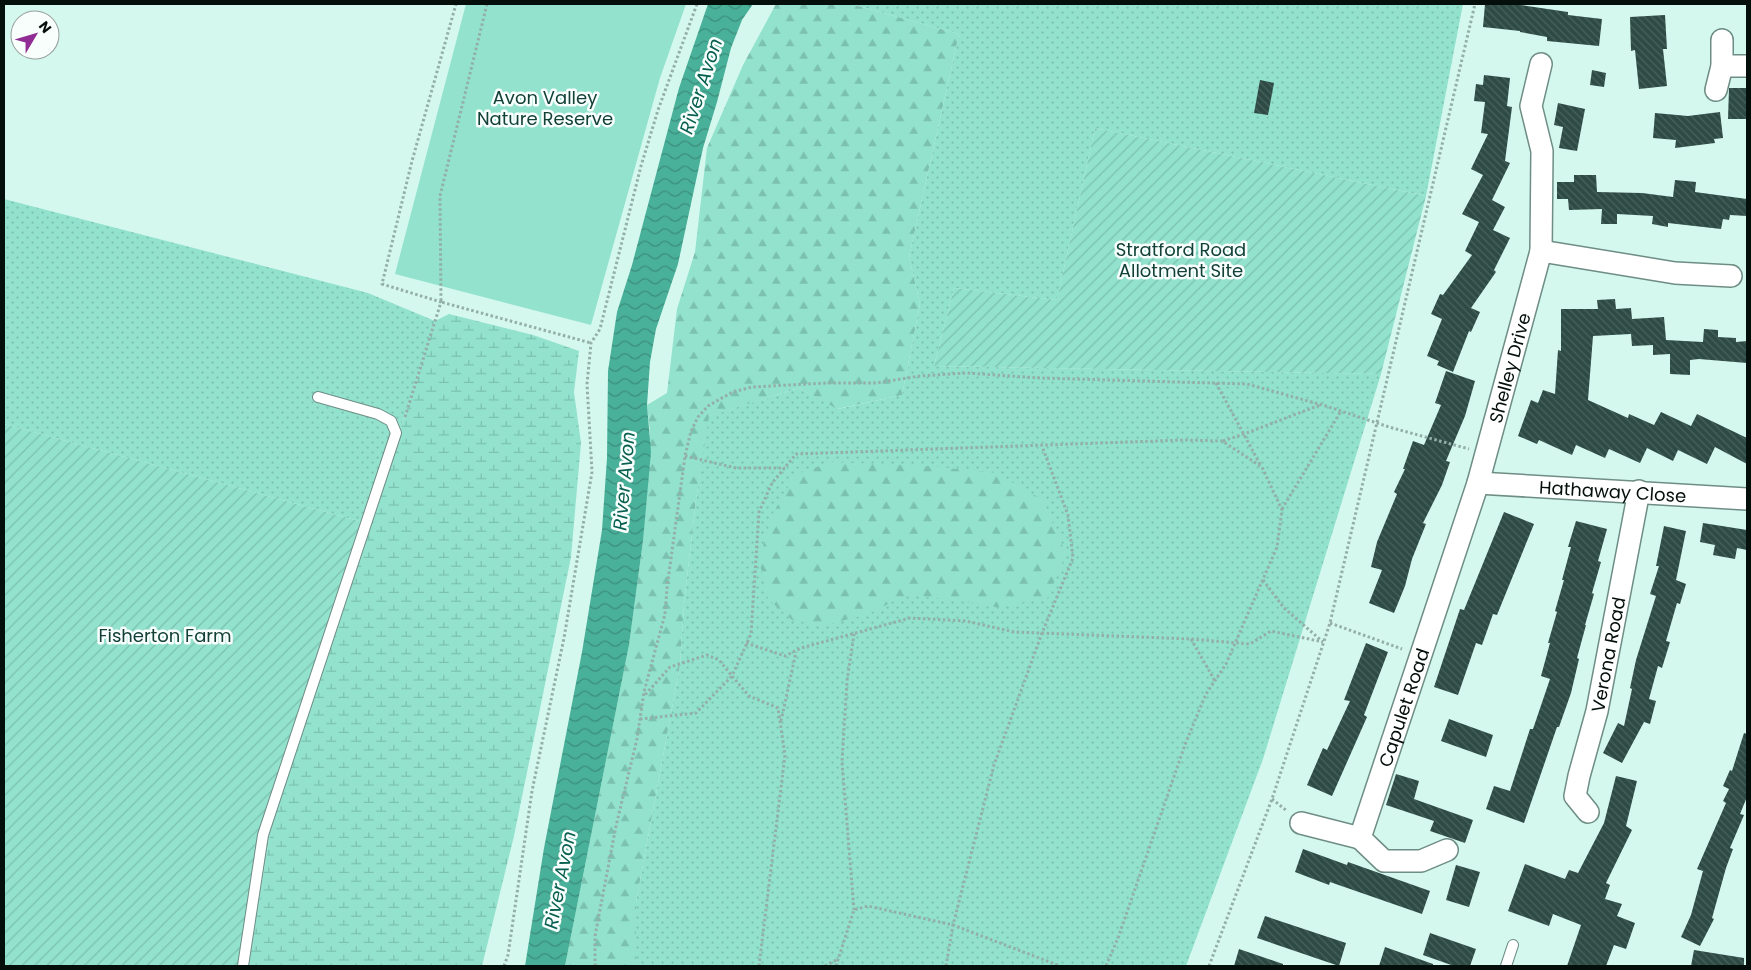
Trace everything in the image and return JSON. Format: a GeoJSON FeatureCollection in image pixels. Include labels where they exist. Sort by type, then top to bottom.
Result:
{"type":"FeatureCollection","features":[{"type":"Feature","properties":{"kind":"street"},"geometry":{"type":"LineString","coordinates":[[1716,90],[1722,66],[1722,40]]}},
{"type":"Feature","properties":{"kind":"street","name":"Shelley Drive"},"geometry":{"type":"LineString","coordinates":[[1478,483],[1541,251],[1542,151],[1531,106],[1541,64]]}},
{"type":"Feature","properties":{"kind":"street"},"geometry":{"type":"LineString","coordinates":[[1722,66],[1747,66]]}},
{"type":"Feature","properties":{"kind":"street"},"geometry":{"type":"LineString","coordinates":[[1541,251],[1675,273],[1731,276]]}},
{"type":"Feature","properties":{"kind":"street","name":"Hathaway Close"},"geometry":{"type":"LineString","coordinates":[[1478,483],[1747,499]]}},
{"type":"Feature","properties":{"kind":"street","name":"Capulet Road"},"geometry":{"type":"LineString","coordinates":[[1360,838],[1478,483]]}},
{"type":"Feature","properties":{"kind":"street","name":"Verona Road"},"geometry":{"type":"LineString","coordinates":[[1588,812],[1575,796],[1597,711],[1639,492]]}},
{"type":"Feature","properties":{"kind":"street"},"geometry":{"type":"LineString","coordinates":[[1301,822],[1360,838],[1384,861],[1421,861],[1447,850]]}},
{"type":"Feature","properties":{"kind":"lane"},"geometry":{"type":"LineString","coordinates":[[243,966],[263,835],[396,433],[391,421],[378,414],[318,397]]}},
{"type":"Feature","properties":{"kind":"lane"},"geometry":{"type":"LineString","coordinates":[[1506,966],[1513,946]]}},
{"type":"Feature","properties":{"kind":"path"},"geometry":{"type":"LineString","coordinates":[[487,4],[440,196],[441,302],[591,343]]}},
{"type":"Feature","properties":{"kind":"path"},"geometry":{"type":"LineString","coordinates":[[504,966],[508,956],[532,791],[564,638],[592,472],[587,384],[591,343],[600,329],[641,166],[658,110],[697,4]]}},
{"type":"Feature","properties":{"kind":"path"},"geometry":{"type":"LineString","coordinates":[[1210,966],[1272,799],[1330,624],[1475,4]]}},
{"type":"Feature","properties":{"kind":"path"},"geometry":{"type":"LineString","coordinates":[[595,966],[595,936],[615,834],[644,697],[665,614],[668,580],[691,431],[698,417],[708,406],[720,398],[752,387],[827,383],[876,383],[920,376],[966,373],[1040,378],[1247,384],[1486,454]]}},
{"type":"Feature","properties":{"kind":"path"},"geometry":{"type":"LineString","coordinates":[[1216,383],[1262,467],[1282,510]]}},
{"type":"Feature","properties":{"kind":"path"},"geometry":{"type":"LineString","coordinates":[[640,719],[696,713],[732,676],[751,634],[759,512],[772,483],[796,454],[1184,440],[1222,441],[1321,405]]}},
{"type":"Feature","properties":{"kind":"path"},"geometry":{"type":"LineString","coordinates":[[1106,966],[1118,938],[1186,742],[1206,694],[1226,664],[1277,547],[1282,510],[1341,411]]}},
{"type":"Feature","properties":{"kind":"path"},"geometry":{"type":"LineString","coordinates":[[1222,441],[1262,467]]}},
{"type":"Feature","properties":{"kind":"path"},"geometry":{"type":"LineString","coordinates":[[946,966],[953,925],[994,766],[1042,633],[1074,558],[1068,515],[1042,446]]}},
{"type":"Feature","properties":{"kind":"path"},"geometry":{"type":"LineString","coordinates":[[686,456],[736,468],[785,468]]}},
{"type":"Feature","properties":{"kind":"path"},"geometry":{"type":"LineString","coordinates":[[1262,580],[1284,608],[1323,642]]}},
{"type":"Feature","properties":{"kind":"path"},"geometry":{"type":"LineString","coordinates":[[746,644],[785,656],[796,651],[910,618],[966,621],[1014,632],[1236,641],[1250,644],[1271,631],[1323,642]]}},
{"type":"Feature","properties":{"kind":"path"},"geometry":{"type":"LineString","coordinates":[[1330,624],[1420,656]]}},
{"type":"Feature","properties":{"kind":"path"},"geometry":{"type":"LineString","coordinates":[[836,966],[854,910],[842,762],[847,681],[854,634]]}},
{"type":"Feature","properties":{"kind":"path"},"geometry":{"type":"LineString","coordinates":[[1191,639],[1215,681]]}},
{"type":"Feature","properties":{"kind":"path"},"geometry":{"type":"LineString","coordinates":[[781,725],[796,651]]}},
{"type":"Feature","properties":{"kind":"path"},"geometry":{"type":"LineString","coordinates":[[644,697],[670,667],[707,655],[720,660],[749,696],[778,708],[785,755],[759,966]]}},
{"type":"Feature","properties":{"kind":"path"},"geometry":{"type":"LineString","coordinates":[[854,910],[868,906],[953,925],[1060,966]]}},
{"type":"Feature","properties":{"kind":"path"},"geometry":{"type":"LineString","coordinates":[[826,966],[838,959]]}},
{"type":"Feature","properties":{"kind":"green space","name":"Avon Valley Nature Reserve"},"geometry":{"type":"Polygon","coordinates":[[[466,4],[686,4],[660,78],[591,325],[395,274],[466,4]]]}},
{"type":"Feature","properties":{"kind":"green space"},"geometry":{"type":"Polygon","coordinates":[[[776,4],[851,4],[959,34],[909,257],[920,304],[902,395],[837,409],[799,388],[709,416],[696,500],[684,604],[680,665],[636,902],[636,966],[565,966],[629,645],[643,541],[650,432],[647,405],[667,393],[677,309],[695,252],[707,148],[743,65],[776,4]]]}},
{"type":"Feature","properties":{"kind":"green space"},"geometry":{"type":"Polygon","coordinates":[[[851,4],[1463,4],[1426,196],[1095,128],[1057,300],[954,288],[934,366],[1381,374],[1263,759],[1186,966],[636,966],[636,902],[680,665],[684,604],[708,416],[799,388],[838,409],[902,395],[920,304],[909,257],[959,34],[851,4]]]}},
{"type":"Feature","properties":{"kind":"green space","name":"Stratford Road Allotment Site"},"geometry":{"type":"Polygon","coordinates":[[[1095,128],[1426,196],[1381,374],[934,366],[954,288],[1057,300],[1095,128]]]}},
{"type":"Feature","properties":{"kind":"green space"},"geometry":{"type":"Polygon","coordinates":[[[4,199],[368,293],[435,321],[370,524],[4,424],[4,199]]]}},
{"type":"Feature","properties":{"kind":"green space"},"geometry":{"type":"Polygon","coordinates":[[[449,314],[533,335],[579,351],[574,392],[581,443],[571,557],[514,836],[482,966],[248,966],[272,821],[435,321],[449,314]]]}},
{"type":"Feature","properties":{"kind":"green space","name":"Fisherton Farm"},"geometry":{"type":"Polygon","coordinates":[[[4,424],[370,524],[272,821],[248,966],[4,966],[4,424]]]}},
{"type":"Feature","properties":{"kind":"green space"},"geometry":{"type":"Polygon","coordinates":[[[831,462],[928,466],[996,473],[1043,500],[1066,554],[1047,599],[996,607],[949,599],[906,595],[870,613],[823,626],[792,620],[768,599],[759,560],[772,515],[795,475],[831,462]]]}},
{"type":"Feature","properties":{"kind":"water","name":"River Avon"},"geometry":{"type":"Polygon","coordinates":[[[708,4],[753,4],[742,20],[731,48],[703,148],[678,264],[656,329],[650,362],[647,405],[651,452],[643,541],[629,645],[565,966],[525,966],[544,848],[582,652],[602,530],[607,458],[608,371],[617,312],[632,265],[679,88],[708,4]]]}},
{"type":"Feature","properties":{"kind":"building"},"geometry":{"type":"Polygon","coordinates":[[[1485,4],[1514,4],[1568,12],[1568,15],[1602,19],[1599,46],[1547,41],[1547,37],[1520,31],[1483,27],[1485,4]]]}},
{"type":"Feature","properties":{"kind":"building"},"geometry":{"type":"Polygon","coordinates":[[[1665,15],[1667,49],[1663,49],[1667,86],[1639,89],[1635,50],[1631,51],[1630,17],[1665,15]]]}},
{"type":"Feature","properties":{"kind":"building"},"geometry":{"type":"Polygon","coordinates":[[[1592,70],[1606,73],[1604,87],[1590,85],[1592,70]]]}},
{"type":"Feature","properties":{"kind":"building"},"geometry":{"type":"Polygon","coordinates":[[[1484,75],[1510,78],[1507,106],[1512,107],[1505,161],[1510,163],[1492,200],[1505,207],[1493,230],[1510,238],[1494,270],[1496,272],[1471,308],[1480,312],[1471,332],[1469,331],[1453,372],[1437,365],[1439,361],[1427,356],[1442,319],[1431,314],[1440,294],[1443,295],[1472,255],[1465,251],[1479,222],[1462,214],[1483,175],[1471,169],[1488,134],[1481,133],[1485,102],[1474,101],[1476,84],[1483,85],[1484,75]]]}},
{"type":"Feature","properties":{"kind":"building"},"geometry":{"type":"Polygon","coordinates":[[[1260,80],[1274,83],[1268,115],[1254,113],[1260,80]]]}},
{"type":"Feature","properties":{"kind":"building"},"geometry":{"type":"Polygon","coordinates":[[[1729,88],[1747,88],[1747,119],[1728,119],[1729,88]]]}},
{"type":"Feature","properties":{"kind":"building"},"geometry":{"type":"Polygon","coordinates":[[[1558,103],[1585,109],[1577,151],[1559,148],[1563,127],[1554,125],[1558,103]]]}},
{"type":"Feature","properties":{"kind":"building"},"geometry":{"type":"Polygon","coordinates":[[[1720,112],[1723,138],[1714,139],[1715,143],[1675,148],[1676,140],[1653,138],[1655,113],[1688,116],[1720,112]]]}},
{"type":"Feature","properties":{"kind":"building"},"geometry":{"type":"Polygon","coordinates":[[[1574,175],[1596,175],[1597,192],[1642,193],[1673,197],[1675,180],[1696,182],[1695,192],[1747,199],[1747,216],[1730,215],[1729,220],[1723,219],[1721,229],[1668,223],[1668,227],[1652,224],[1653,216],[1617,214],[1617,224],[1601,224],[1602,209],[1569,210],[1568,199],[1557,199],[1557,182],[1574,182],[1574,175]]]}},
{"type":"Feature","properties":{"kind":"building"},"geometry":{"type":"Polygon","coordinates":[[[1615,299],[1616,309],[1631,308],[1632,319],[1664,317],[1666,340],[1703,342],[1704,329],[1718,330],[1718,337],[1736,338],[1736,342],[1747,341],[1747,363],[1690,360],[1690,375],[1670,374],[1670,354],[1653,355],[1653,345],[1632,346],[1631,334],[1593,336],[1588,400],[1628,418],[1629,414],[1654,425],[1661,412],[1691,426],[1697,414],[1747,438],[1747,464],[1715,447],[1707,464],[1678,450],[1673,461],[1647,448],[1640,463],[1609,449],[1605,458],[1576,445],[1572,455],[1539,440],[1537,444],[1518,436],[1531,400],[1538,403],[1543,390],[1555,394],[1558,350],[1561,351],[1561,309],[1598,309],[1597,300],[1615,299]]]}},
{"type":"Feature","properties":{"kind":"building"},"geometry":{"type":"Polygon","coordinates":[[[1446,371],[1475,381],[1465,416],[1446,461],[1450,462],[1442,485],[1423,523],[1426,524],[1394,613],[1369,603],[1382,570],[1371,567],[1377,542],[1397,494],[1394,492],[1405,469],[1403,469],[1413,441],[1424,445],[1441,405],[1435,403],[1446,371]]]}},
{"type":"Feature","properties":{"kind":"building"},"geometry":{"type":"Polygon","coordinates":[[[1504,512],[1534,524],[1497,615],[1493,614],[1482,645],[1476,643],[1458,695],[1434,687],[1460,609],[1464,610],[1504,512]]]}},
{"type":"Feature","properties":{"kind":"building"},"geometry":{"type":"Polygon","coordinates":[[[1576,521],[1607,529],[1598,561],[1601,562],[1577,658],[1579,659],[1571,693],[1559,727],[1557,727],[1524,823],[1486,809],[1494,786],[1510,791],[1530,729],[1533,729],[1550,679],[1541,676],[1571,547],[1568,547],[1576,521]]]}},
{"type":"Feature","properties":{"kind":"building"},"geometry":{"type":"Polygon","coordinates":[[[1703,523],[1747,530],[1747,550],[1737,548],[1735,559],[1713,555],[1715,545],[1700,542],[1703,523]]]}},
{"type":"Feature","properties":{"kind":"building"},"geometry":{"type":"Polygon","coordinates":[[[1664,526],[1686,531],[1676,580],[1686,584],[1680,604],[1677,603],[1666,641],[1670,642],[1662,668],[1658,666],[1649,699],[1656,701],[1650,724],[1644,722],[1622,763],[1603,753],[1618,723],[1624,726],[1636,660],[1656,596],[1650,594],[1659,566],[1656,566],[1664,526]]]}},
{"type":"Feature","properties":{"kind":"building"},"geometry":{"type":"Polygon","coordinates":[[[1366,643],[1388,652],[1364,715],[1367,717],[1332,796],[1307,785],[1323,748],[1327,750],[1350,701],[1344,700],[1366,643]]]}},
{"type":"Feature","properties":{"kind":"building"},"geometry":{"type":"Polygon","coordinates":[[[1449,719],[1493,735],[1486,757],[1441,741],[1449,719]]]}},
{"type":"Feature","properties":{"kind":"building"},"geometry":{"type":"Polygon","coordinates":[[[1744,733],[1747,734],[1747,797],[1740,814],[1744,815],[1730,848],[1733,849],[1712,918],[1714,919],[1700,946],[1681,937],[1691,915],[1703,871],[1697,869],[1726,803],[1723,801],[1729,789],[1723,786],[1730,770],[1732,771],[1744,733]]]}},
{"type":"Feature","properties":{"kind":"building"},"geometry":{"type":"Polygon","coordinates":[[[1396,774],[1419,781],[1414,799],[1473,820],[1465,843],[1430,831],[1434,821],[1386,805],[1396,774]]]}},
{"type":"Feature","properties":{"kind":"building"},"geometry":{"type":"Polygon","coordinates":[[[1616,776],[1637,781],[1626,826],[1632,830],[1606,883],[1610,885],[1605,899],[1622,904],[1617,916],[1635,923],[1626,949],[1614,945],[1606,966],[1567,966],[1581,925],[1553,914],[1549,926],[1508,911],[1525,864],[1565,879],[1569,870],[1578,873],[1604,823],[1616,776]]]}},
{"type":"Feature","properties":{"kind":"building"},"geometry":{"type":"Polygon","coordinates":[[[1303,849],[1347,865],[1348,862],[1430,891],[1422,914],[1330,882],[1329,885],[1295,872],[1303,849]]]}},
{"type":"Feature","properties":{"kind":"building"},"geometry":{"type":"Polygon","coordinates":[[[1456,865],[1480,872],[1469,907],[1446,900],[1456,865]]]}},
{"type":"Feature","properties":{"kind":"building"},"geometry":{"type":"Polygon","coordinates":[[[1265,916],[1346,943],[1339,966],[1257,938],[1265,916]]]}},
{"type":"Feature","properties":{"kind":"building"},"geometry":{"type":"Polygon","coordinates":[[[1430,933],[1476,949],[1470,966],[1454,966],[1423,955],[1430,933]]]}},
{"type":"Feature","properties":{"kind":"building"},"geometry":{"type":"Polygon","coordinates":[[[1385,947],[1433,964],[1433,966],[1379,966],[1385,947]]]}},
{"type":"Feature","properties":{"kind":"building"},"geometry":{"type":"Polygon","coordinates":[[[1239,949],[1283,964],[1283,966],[1234,966],[1239,949]]]}},
{"type":"Feature","properties":{"kind":"building"},"geometry":{"type":"Polygon","coordinates":[[[1694,950],[1744,958],[1744,966],[1691,966],[1694,950]]]}}]}
